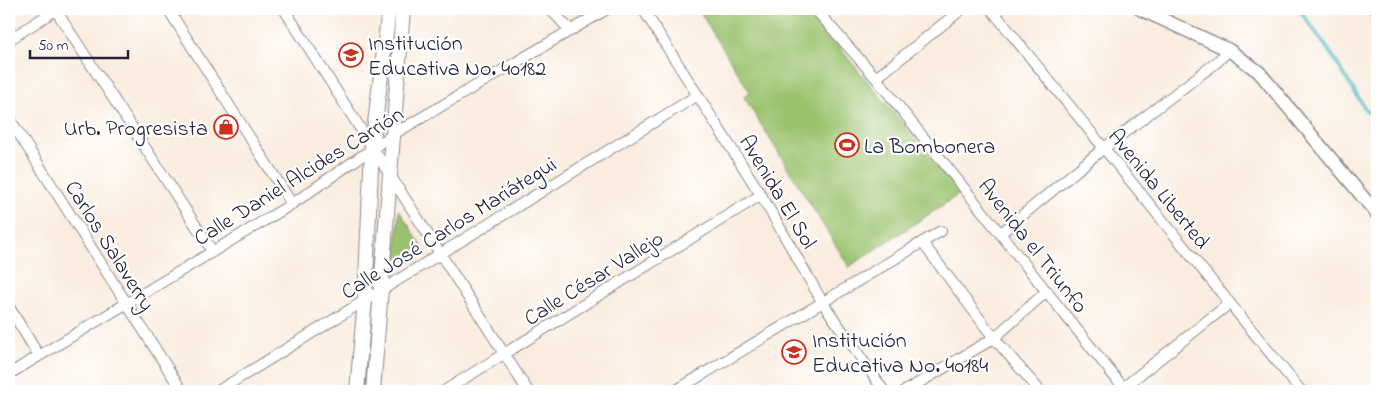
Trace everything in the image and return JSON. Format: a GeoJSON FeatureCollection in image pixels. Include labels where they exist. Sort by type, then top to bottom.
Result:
{"type":"FeatureCollection","features":[{"type":"Feature","properties":{"kind":"main road"},"geometry":{"type":"LineString","coordinates":[[357,391],[365,299],[372,148],[389,9]]}},
{"type":"Feature","properties":{"kind":"main road"},"geometry":{"type":"LineString","coordinates":[[373,391],[379,290],[403,9]]}},
{"type":"Feature","properties":{"kind":"street"},"geometry":{"type":"LineString","coordinates":[[9,40],[56,9],[213,252]]}},
{"type":"Feature","properties":{"kind":"street"},"geometry":{"type":"LineString","coordinates":[[168,9],[292,204]]}},
{"type":"Feature","properties":{"kind":"street"},"geometry":{"type":"LineString","coordinates":[[284,9],[528,391]]}},
{"type":"Feature","properties":{"kind":"street"},"geometry":{"type":"LineString","coordinates":[[550,9],[571,31]]}},
{"type":"Feature","properties":{"kind":"street","name":"Calle Daniel Alcides Carrión"},"geometry":{"type":"LineString","coordinates":[[9,374],[292,204],[372,148],[607,9]]}},
{"type":"Feature","properties":{"kind":"street","name":"Avenida El Sol"},"geometry":{"type":"LineString","coordinates":[[643,9],[761,195],[823,303],[884,391]]}},
{"type":"Feature","properties":{"kind":"street","name":"Avenida el Triunfo"},"geometry":{"type":"LineString","coordinates":[[815,9],[876,78],[1047,291],[1122,390]]}},
{"type":"Feature","properties":{"kind":"street"},"geometry":{"type":"LineString","coordinates":[[876,78],[962,9]]}},
{"type":"Feature","properties":{"kind":"street","name":"Avenida Liberted"},"geometry":{"type":"LineString","coordinates":[[991,9],[1301,391]]}},
{"type":"Feature","properties":{"kind":"street"},"geometry":{"type":"LineString","coordinates":[[1140,9],[1229,50],[1259,72],[1377,214]]}},
{"type":"Feature","properties":{"kind":"street"},"geometry":{"type":"LineString","coordinates":[[1374,9],[1377,12]]}},
{"type":"Feature","properties":{"kind":"street"},"geometry":{"type":"LineString","coordinates":[[1000,233],[1104,148],[1212,66],[1229,50]]}},
{"type":"Feature","properties":{"kind":"street","name":"Calle José Carlos Mariátegui"},"geometry":{"type":"LineString","coordinates":[[218,391],[379,290],[698,96]]}},
{"type":"Feature","properties":{"kind":"street","name":"Carlos Salaverry"},"geometry":{"type":"LineString","coordinates":[[9,118],[182,391]]}},
{"type":"Feature","properties":{"kind":"street","name":"Calle César Vallejo"},"geometry":{"type":"LineString","coordinates":[[444,391],[761,195]]}},
{"type":"Feature","properties":{"kind":"street"},"geometry":{"type":"LineString","coordinates":[[674,391],[941,231]]}},
{"type":"Feature","properties":{"kind":"street"},"geometry":{"type":"LineString","coordinates":[[922,242],[994,338],[1040,391]]}},
{"type":"Feature","properties":{"kind":"street"},"geometry":{"type":"LineString","coordinates":[[905,391],[994,338],[1047,291]]}},
{"type":"Feature","properties":{"kind":"street"},"geometry":{"type":"LineString","coordinates":[[1122,390],[1230,303]]}},
{"type":"Feature","properties":{"kind":"street"},"geometry":{"type":"LineString","coordinates":[[9,307],[39,356]]}},
{"type":"Feature","properties":{"kind":"green space","name":"La Bombonera"},"geometry":{"type":"Polygon","coordinates":[[[706,9],[807,9],[961,193],[849,267],[744,97],[750,92],[700,12],[706,9]]]}},
{"type":"Feature","properties":{"kind":"green space"},"geometry":{"type":"Polygon","coordinates":[[[399,210],[423,248],[395,264],[399,210]]]}},
{"type":"Feature","properties":{"kind":"waterway"},"geometry":{"type":"LineString","coordinates":[[1299,9],[1332,55],[1365,109],[1377,119]]}},
{"type":"Feature","properties":{"kind":"place","name":"Institución Educativa No. 40182"},"geometry":{"type":"Point","coordinates":[351,55]}},
{"type":"Feature","properties":{"kind":"place","name":"Urb. Progresista"},"geometry":{"type":"Point","coordinates":[226,127]}},
{"type":"Feature","properties":{"kind":"place","name":"La Bombonera"},"geometry":{"type":"Point","coordinates":[847,145]}},
{"type":"Feature","properties":{"kind":"place","name":"Institución Educativa No. 40184"},"geometry":{"type":"Point","coordinates":[794,352]}}]}
